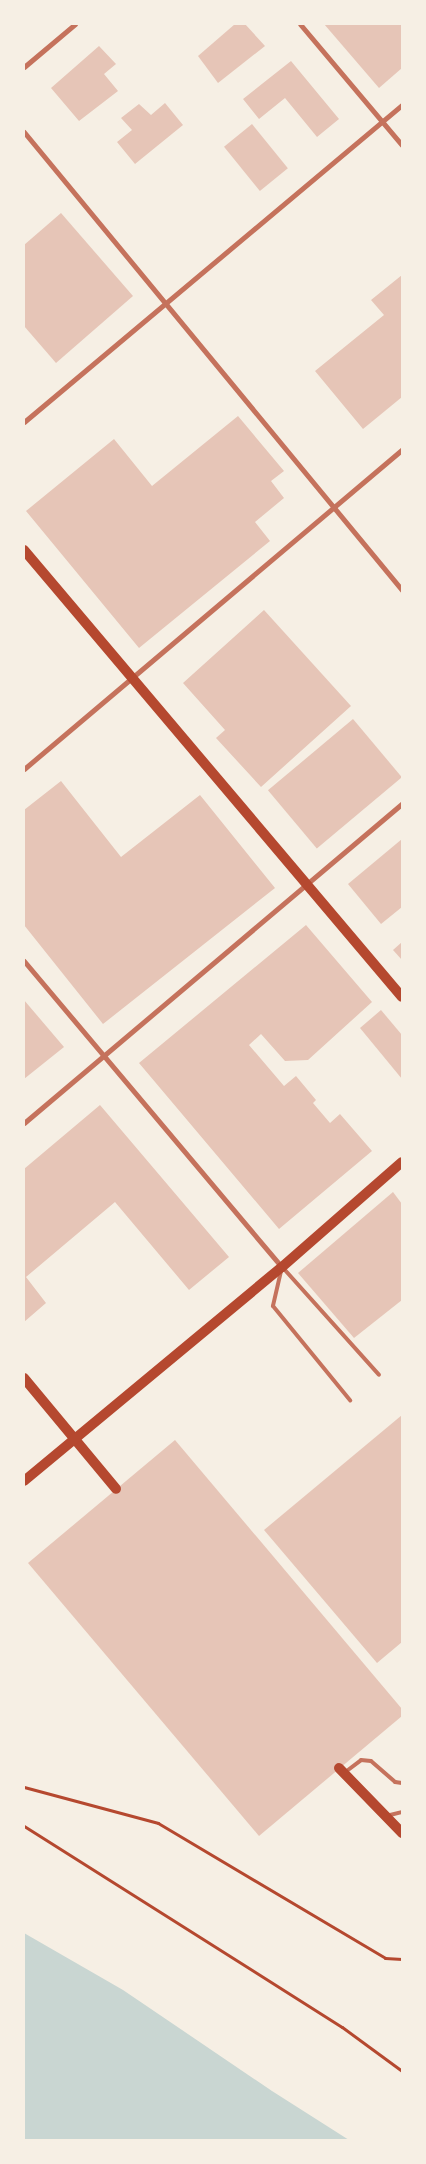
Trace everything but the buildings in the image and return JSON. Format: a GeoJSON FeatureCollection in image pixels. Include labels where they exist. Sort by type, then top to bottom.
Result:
{"type":"FeatureCollection","features":[{"type":"Feature","properties":{"kind":"main road"},"geometry":{"type":"LineString","coordinates":[[24,550],[402,998]]}},
{"type":"Feature","properties":{"kind":"main road"},"geometry":{"type":"LineString","coordinates":[[24,1480],[282,1267],[402,1162]]}},
{"type":"Feature","properties":{"kind":"main road"},"geometry":{"type":"LineString","coordinates":[[24,1378],[116,1489]]}},
{"type":"Feature","properties":{"kind":"main road"},"geometry":{"type":"LineString","coordinates":[[342,1771],[402,1833]]}},
{"type":"Feature","properties":{"kind":"street"},"geometry":{"type":"LineString","coordinates":[[24,67],[74,24]]}},
{"type":"Feature","properties":{"kind":"street"},"geometry":{"type":"LineString","coordinates":[[300,24],[402,145]]}},
{"type":"Feature","properties":{"kind":"street"},"geometry":{"type":"LineString","coordinates":[[24,422],[402,105]]}},
{"type":"Feature","properties":{"kind":"street"},"geometry":{"type":"LineString","coordinates":[[24,132],[402,590]]}},
{"type":"Feature","properties":{"kind":"street"},"geometry":{"type":"LineString","coordinates":[[24,769],[402,449]]}},
{"type":"Feature","properties":{"kind":"street"},"geometry":{"type":"LineString","coordinates":[[24,1123],[402,803]]}},
{"type":"Feature","properties":{"kind":"street"},"geometry":{"type":"LineString","coordinates":[[24,961],[282,1267]]}},
{"type":"Feature","properties":{"kind":"lane"},"geometry":{"type":"LineString","coordinates":[[282,1267],[378,1375]]}},
{"type":"Feature","properties":{"kind":"lane"},"geometry":{"type":"LineString","coordinates":[[282,1267],[273,1306],[350,1400]]}},
{"type":"Feature","properties":{"kind":"lane"},"geometry":{"type":"LineString","coordinates":[[342,1771],[361,1760],[371,1761],[395,1782],[402,1783]]}},
{"type":"Feature","properties":{"kind":"lane"},"geometry":{"type":"LineString","coordinates":[[384,1816],[402,1812]]}},
{"type":"Feature","properties":{"kind":"path"},"geometry":{"type":"LineString","coordinates":[[24,1787],[158,1823],[385,1958],[402,1959]]}},
{"type":"Feature","properties":{"kind":"path"},"geometry":{"type":"LineString","coordinates":[[24,1826],[342,2027],[402,2071]]}},
{"type":"Feature","properties":{"kind":"shaded area"},"geometry":{"type":"Polygon","coordinates":[[[24,1933],[123,1990],[272,2091],[349,2140],[24,2140],[24,1933]]]}}]}
